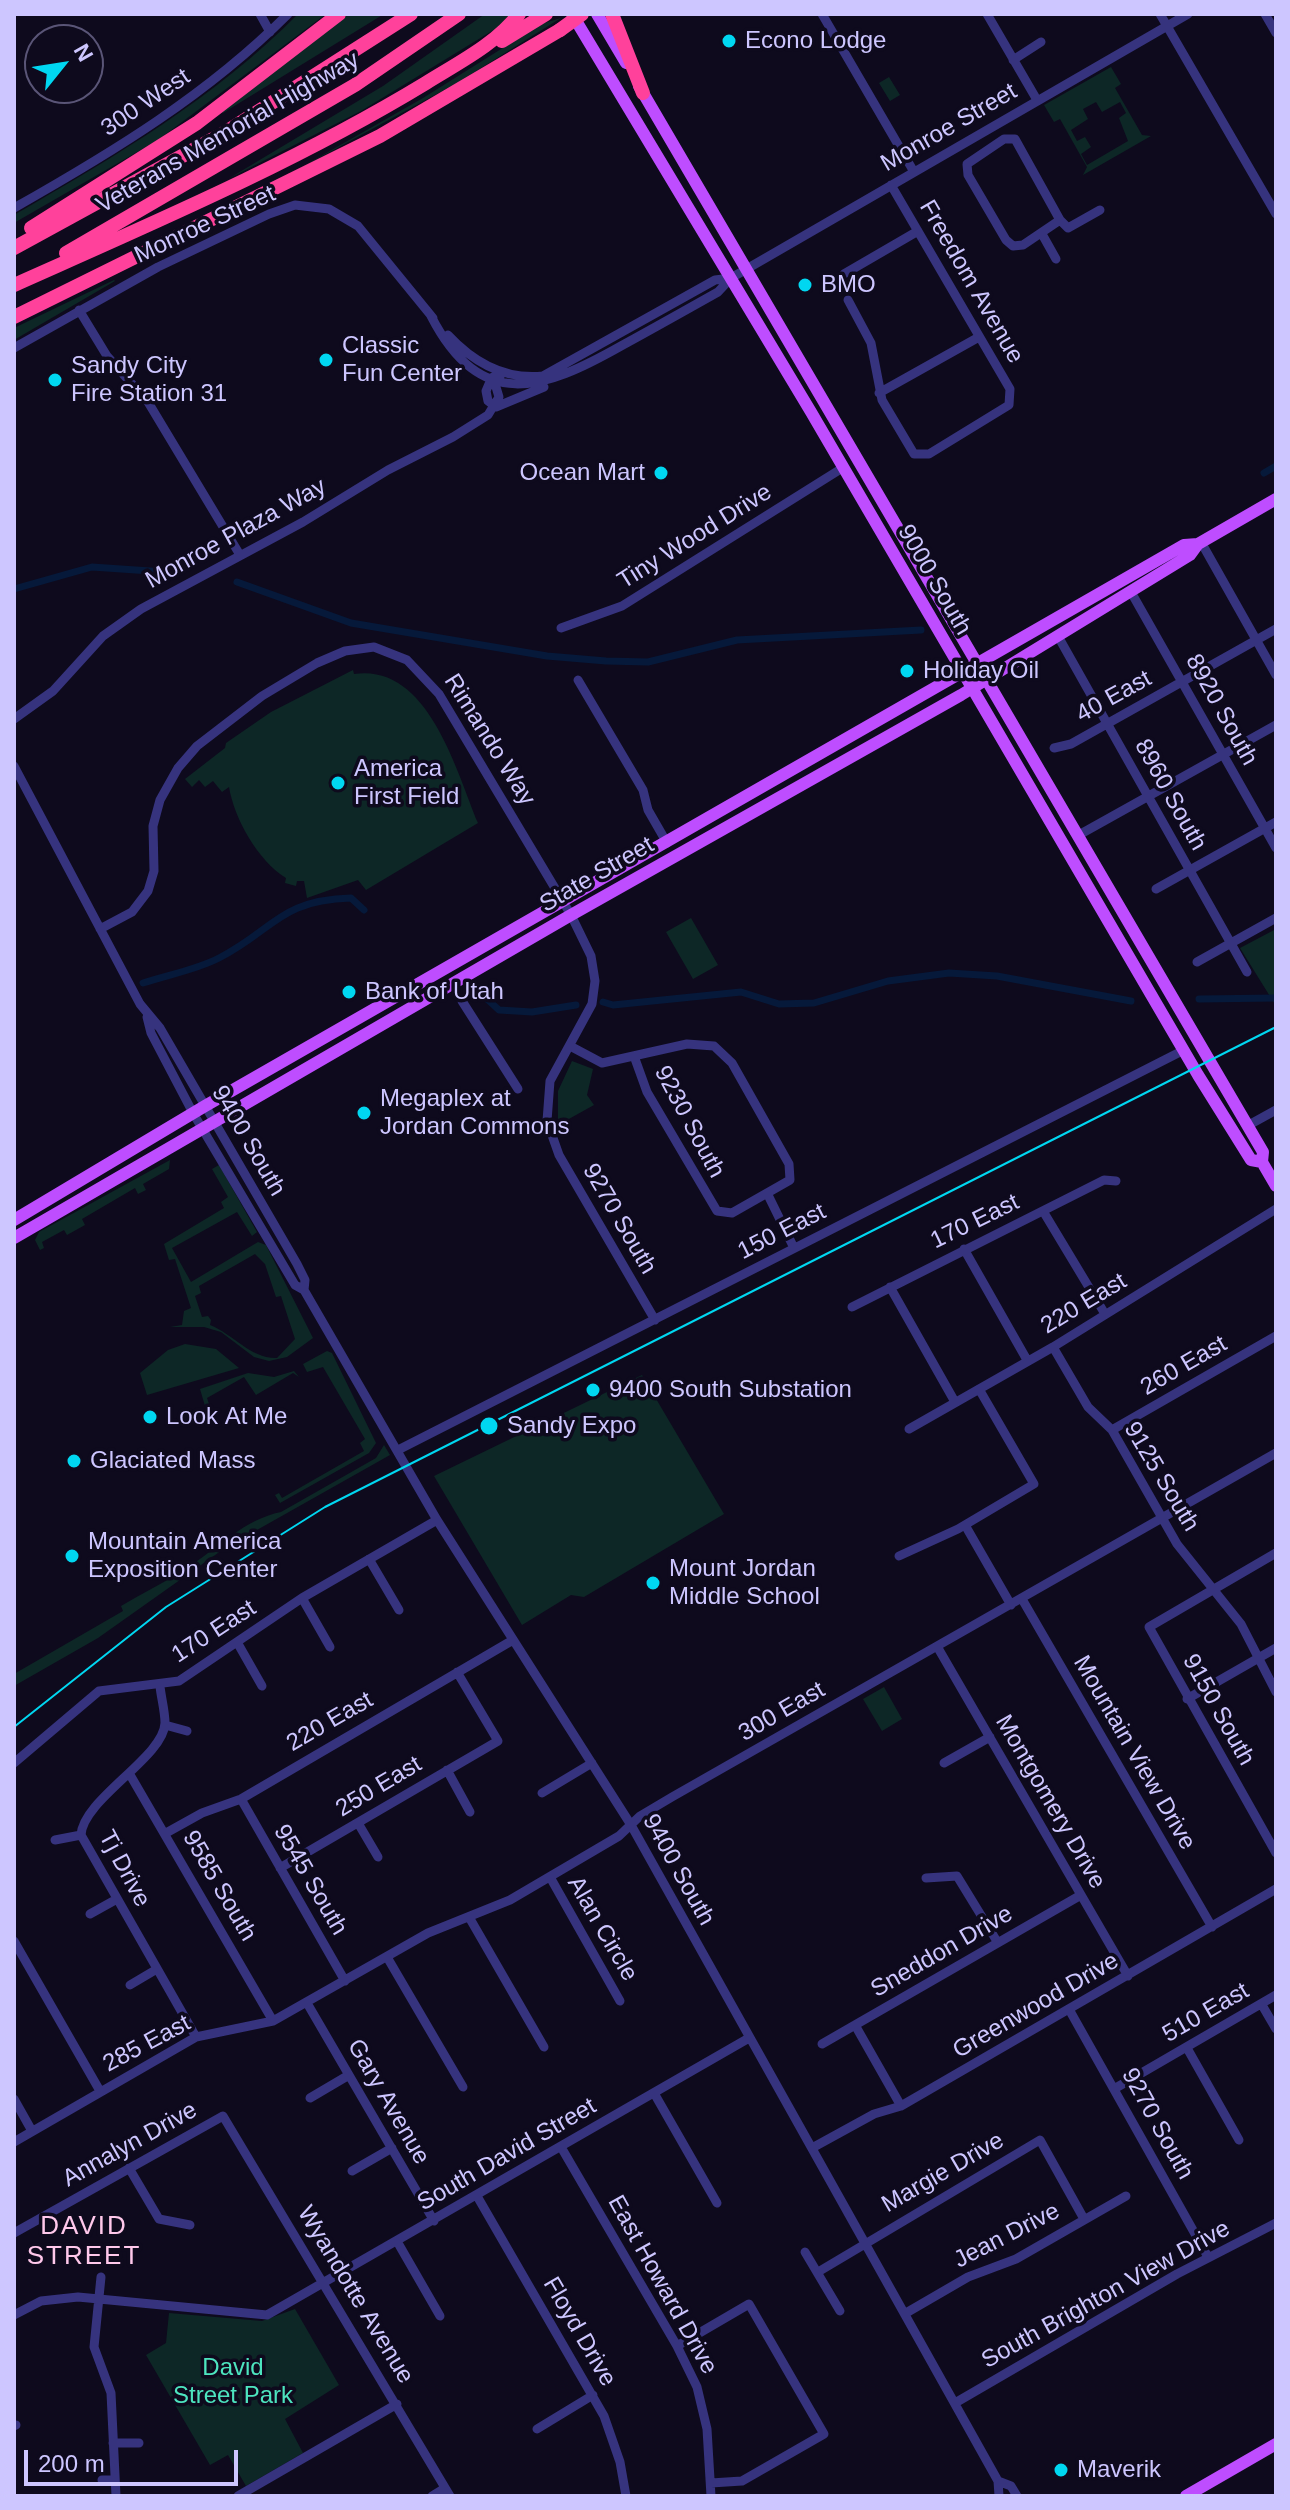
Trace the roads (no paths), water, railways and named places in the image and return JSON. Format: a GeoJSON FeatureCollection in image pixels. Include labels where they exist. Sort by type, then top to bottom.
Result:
{"type":"FeatureCollection","features":[{"type":"Feature","properties":{"kind":"highway"},"geometry":{"type":"LineString","coordinates":[[14,239],[197,123],[339,14]]}},
{"type":"Feature","properties":{"kind":"highway","name":"Veterans Memorial Highway"},"geometry":{"type":"LineString","coordinates":[[14,248],[226,132],[411,14]]}},
{"type":"Feature","properties":{"kind":"highway","name":"Veterans Memorial Highway"},"geometry":{"type":"LineString","coordinates":[[14,284],[355,85],[459,14]]}},
{"type":"Feature","properties":{"kind":"highway"},"geometry":{"type":"LineString","coordinates":[[472,55],[519,14]]}},
{"type":"Feature","properties":{"kind":"highway"},"geometry":{"type":"LineString","coordinates":[[14,284],[315,144],[546,14]]}},
{"type":"Feature","properties":{"kind":"highway"},"geometry":{"type":"LineString","coordinates":[[14,317],[380,136],[582,14]]}},
{"type":"Feature","properties":{"kind":"highway"},"geometry":{"type":"LineString","coordinates":[[612,14],[643,93]]}},
{"type":"Feature","properties":{"kind":"main road","name":"9000 South"},"geometry":{"type":"LineString","coordinates":[[572,14],[844,467],[1184,1050],[1251,1160],[1262,1162]]}},
{"type":"Feature","properties":{"kind":"main road","name":"9000 South"},"geometry":{"type":"LineString","coordinates":[[597,14],[1263,1152],[1262,1162],[1276,1186]]}},
{"type":"Feature","properties":{"kind":"main road","name":"State Street"},"geometry":{"type":"LineString","coordinates":[[14,1220],[199,1109],[564,903],[1184,545],[1199,543],[1275,502]]}},
{"type":"Feature","properties":{"kind":"main road","name":"State Street"},"geometry":{"type":"LineString","coordinates":[[14,1238],[571,915],[1059,638],[1190,555],[1199,543]]}},
{"type":"Feature","properties":{"kind":"main road"},"geometry":{"type":"LineString","coordinates":[[1081,874],[1090,875],[1109,906],[1130,928]]}},
{"type":"Feature","properties":{"kind":"main road"},"geometry":{"type":"LineString","coordinates":[[1179,1009],[1184,1050]]}},
{"type":"Feature","properties":{"kind":"main road"},"geometry":{"type":"LineString","coordinates":[[1186,2496],[1276,2444]]}},
{"type":"Feature","properties":{"kind":"street"},"geometry":{"type":"LineString","coordinates":[[260,14],[270,32]]}},
{"type":"Feature","properties":{"kind":"street","name":"300 West"},"geometry":{"type":"LineString","coordinates":[[14,208],[165,117],[288,14]]}},
{"type":"Feature","properties":{"kind":"street"},"geometry":{"type":"LineString","coordinates":[[822,14],[914,172]]}},
{"type":"Feature","properties":{"kind":"street"},"geometry":{"type":"LineString","coordinates":[[987,14],[1037,100]]}},
{"type":"Feature","properties":{"kind":"street"},"geometry":{"type":"LineString","coordinates":[[1160,14],[1276,214]]}},
{"type":"Feature","properties":{"kind":"street","name":"Monroe Street"},"geometry":{"type":"LineString","coordinates":[[431,316],[459,357],[495,380],[528,385],[576,372],[718,292],[731,278],[1188,14]]}},
{"type":"Feature","properties":{"kind":"street"},"geometry":{"type":"LineString","coordinates":[[1265,14],[1276,33]]}},
{"type":"Feature","properties":{"kind":"street"},"geometry":{"type":"LineString","coordinates":[[1013,60],[1041,42]]}},
{"type":"Feature","properties":{"kind":"street"},"geometry":{"type":"LineString","coordinates":[[976,135],[986,149]]}},
{"type":"Feature","properties":{"kind":"street"},"geometry":{"type":"LineString","coordinates":[[1060,220],[1023,245],[1013,246],[1006,240],[966,170],[970,160],[1004,139],[1015,139],[1060,220],[1068,228],[1100,210]]}},
{"type":"Feature","properties":{"kind":"street","name":"Freedom Avenue"},"geometry":{"type":"LineString","coordinates":[[879,393],[909,450],[919,456],[1006,409],[1012,400],[1010,389],[891,185]]}},
{"type":"Feature","properties":{"kind":"street","name":"Monroe Street"},"geometry":{"type":"LineString","coordinates":[[14,348],[79,310],[269,214],[305,205],[329,209],[358,226],[454,342],[487,366],[514,376],[543,376],[715,280],[731,278]]}},
{"type":"Feature","properties":{"kind":"street"},"geometry":{"type":"LineString","coordinates":[[844,274],[918,231]]}},
{"type":"Feature","properties":{"kind":"street"},"geometry":{"type":"LineString","coordinates":[[1042,234],[1056,259]]}},
{"type":"Feature","properties":{"kind":"street"},"geometry":{"type":"LineString","coordinates":[[848,300],[871,343],[879,393],[979,337]]}},
{"type":"Feature","properties":{"kind":"street"},"geometry":{"type":"LineString","coordinates":[[79,310],[107,356],[148,402],[240,555]]}},
{"type":"Feature","properties":{"kind":"street","name":"Monroe Plaza Way"},"geometry":{"type":"LineString","coordinates":[[14,719],[67,679],[110,630],[141,609],[316,515],[388,470],[453,437],[496,407],[576,372]]}},
{"type":"Feature","properties":{"kind":"street"},"geometry":{"type":"LineString","coordinates":[[496,407],[499,392],[495,380],[543,376]]}},
{"type":"Feature","properties":{"kind":"street","name":"Tiny Wood Drive"},"geometry":{"type":"LineString","coordinates":[[561,628],[622,606],[844,467]]}},
{"type":"Feature","properties":{"kind":"street"},"geometry":{"type":"LineString","coordinates":[[1199,543],[1276,675]]}},
{"type":"Feature","properties":{"kind":"street","name":"8920 South"},"geometry":{"type":"LineString","coordinates":[[1131,592],[1276,848]]}},
{"type":"Feature","properties":{"kind":"street","name":"40 East"},"geometry":{"type":"LineString","coordinates":[[1054,748],[1071,744],[1276,629]]}},
{"type":"Feature","properties":{"kind":"street","name":"8960 South"},"geometry":{"type":"LineString","coordinates":[[1059,638],[1247,972]]}},
{"type":"Feature","properties":{"kind":"street","name":"Rimando Way"},"geometry":{"type":"LineString","coordinates":[[100,929],[132,912],[148,891],[154,871],[153,826],[160,800],[178,768],[197,746],[289,679],[317,663],[361,648],[374,647],[407,660],[432,683],[571,915]]}},
{"type":"Feature","properties":{"kind":"street"},"geometry":{"type":"LineString","coordinates":[[578,680],[643,790],[648,810],[667,843]]}},
{"type":"Feature","properties":{"kind":"street"},"geometry":{"type":"LineString","coordinates":[[1077,836],[1276,725]]}},
{"type":"Feature","properties":{"kind":"street","name":"9400 South"},"geometry":{"type":"LineString","coordinates":[[14,766],[147,1017],[160,1028],[199,1109],[295,1285],[304,1290],[437,1520],[631,1825],[906,2313],[998,2481],[999,2496]]}},
{"type":"Feature","properties":{"kind":"street"},"geometry":{"type":"LineString","coordinates":[[1156,889],[1276,822]]}},
{"type":"Feature","properties":{"kind":"street","name":"9270 South"},"geometry":{"type":"LineString","coordinates":[[571,915],[591,956],[595,981],[586,1019],[550,1081],[546,1110],[549,1133],[655,1320]]}},
{"type":"Feature","properties":{"kind":"street"},"geometry":{"type":"LineString","coordinates":[[1197,962],[1276,918]]}},
{"type":"Feature","properties":{"kind":"street"},"geometry":{"type":"LineString","coordinates":[[462,1001],[518,1089]]}},
{"type":"Feature","properties":{"kind":"street"},"geometry":{"type":"LineString","coordinates":[[570,1046],[602,1063],[696,1043],[721,1051],[789,1164],[791,1176],[787,1184],[768,1195],[794,1248]]}},
{"type":"Feature","properties":{"kind":"street","name":"150 East"},"geometry":{"type":"LineString","coordinates":[[398,1450],[1184,1050]]}},
{"type":"Feature","properties":{"kind":"street","name":"9230 South"},"geometry":{"type":"LineString","coordinates":[[634,1056],[647,1092],[712,1206],[727,1214],[768,1195]]}},
{"type":"Feature","properties":{"kind":"street"},"geometry":{"type":"LineString","coordinates":[[1247,1126],[1276,1110]]}},
{"type":"Feature","properties":{"kind":"street","name":"170 East"},"geometry":{"type":"LineString","coordinates":[[852,1307],[1104,1180],[1116,1181]]}},
{"type":"Feature","properties":{"kind":"street","name":"220 East"},"geometry":{"type":"LineString","coordinates":[[909,1429],[1053,1347],[1276,1209]]}},
{"type":"Feature","properties":{"kind":"street"},"geometry":{"type":"LineString","coordinates":[[1043,1211],[1105,1314]]}},
{"type":"Feature","properties":{"kind":"street"},"geometry":{"type":"LineString","coordinates":[[964,1249],[1027,1360]]}},
{"type":"Feature","properties":{"kind":"street"},"geometry":{"type":"LineString","coordinates":[[890,1287],[955,1402]]}},
{"type":"Feature","properties":{"kind":"street","name":"260 East"},"geometry":{"type":"LineString","coordinates":[[1112,1430],[1276,1336]]}},
{"type":"Feature","properties":{"kind":"street","name":"9125 South"},"geometry":{"type":"LineString","coordinates":[[1053,1347],[1088,1407],[1112,1430],[1186,1557],[1241,1624],[1276,1692]]}},
{"type":"Feature","properties":{"kind":"street"},"geometry":{"type":"LineString","coordinates":[[899,1556],[965,1525],[1034,1484],[979,1389]]}},
{"type":"Feature","properties":{"kind":"street","name":"300 East"},"geometry":{"type":"LineString","coordinates":[[307,2003],[428,1933],[469,1917],[550,1877],[672,1797],[1276,1453]]}},
{"type":"Feature","properties":{"kind":"street","name":"170 East"},"geometry":{"type":"LineString","coordinates":[[14,1763],[99,1691],[160,1686],[179,1681],[302,1598],[437,1520]]}},
{"type":"Feature","properties":{"kind":"street"},"geometry":{"type":"LineString","coordinates":[[965,1525],[1011,1605]]}},
{"type":"Feature","properties":{"kind":"street"},"geometry":{"type":"LineString","coordinates":[[1214,1588],[1276,1553]]}},
{"type":"Feature","properties":{"kind":"street"},"geometry":{"type":"LineString","coordinates":[[369,1559],[399,1610]]}},
{"type":"Feature","properties":{"kind":"street","name":"9150 South"},"geometry":{"type":"LineString","coordinates":[[1214,1588],[1149,1627],[1276,1853]]}},
{"type":"Feature","properties":{"kind":"street"},"geometry":{"type":"LineString","coordinates":[[302,1598],[330,1647]]}},
{"type":"Feature","properties":{"kind":"street","name":"Mountain View Drive"},"geometry":{"type":"LineString","coordinates":[[1022,1599],[1212,1927]]}},
{"type":"Feature","properties":{"kind":"street","name":"220 East"},"geometry":{"type":"LineString","coordinates":[[166,1833],[202,1813],[241,1799],[513,1640]]}},
{"type":"Feature","properties":{"kind":"street"},"geometry":{"type":"LineString","coordinates":[[237,1642],[262,1686]]}},
{"type":"Feature","properties":{"kind":"street","name":"Montgomery Drive"},"geometry":{"type":"LineString","coordinates":[[938,1648],[1128,1976]]}},
{"type":"Feature","properties":{"kind":"street"},"geometry":{"type":"LineString","coordinates":[[1187,1699],[1276,1648]]}},
{"type":"Feature","properties":{"kind":"street","name":"250 East"},"geometry":{"type":"LineString","coordinates":[[280,1868],[498,1741],[457,1672]]}},
{"type":"Feature","properties":{"kind":"street"},"geometry":{"type":"LineString","coordinates":[[160,1686],[165,1725],[187,1731]]}},
{"type":"Feature","properties":{"kind":"street","name":"Tj Drive"},"geometry":{"type":"LineString","coordinates":[[165,1725],[157,1741],[88,1816],[81,1835],[196,2037]]}},
{"type":"Feature","properties":{"kind":"street"},"geometry":{"type":"LineString","coordinates":[[944,1763],[990,1737]]}},
{"type":"Feature","properties":{"kind":"street"},"geometry":{"type":"LineString","coordinates":[[542,1793],[592,1763]]}},
{"type":"Feature","properties":{"kind":"street"},"geometry":{"type":"LineString","coordinates":[[447,1770],[470,1812]]}},
{"type":"Feature","properties":{"kind":"street","name":"9585 South"},"geometry":{"type":"LineString","coordinates":[[129,1773],[273,2021]]}},
{"type":"Feature","properties":{"kind":"street","name":"9545 South"},"geometry":{"type":"LineString","coordinates":[[241,1799],[345,1981]]}},
{"type":"Feature","properties":{"kind":"street"},"geometry":{"type":"LineString","coordinates":[[358,1823],[378,1857]]}},
{"type":"Feature","properties":{"kind":"street"},"geometry":{"type":"LineString","coordinates":[[55,1840],[81,1835]]}},
{"type":"Feature","properties":{"kind":"street"},"geometry":{"type":"LineString","coordinates":[[926,1878],[957,1876],[998,1943]]}},
{"type":"Feature","properties":{"kind":"street","name":"Alan Circle"},"geometry":{"type":"LineString","coordinates":[[550,1877],[620,2001]]}},
{"type":"Feature","properties":{"kind":"street","name":"Greenwood Drive"},"geometry":{"type":"LineString","coordinates":[[812,2148],[874,2114],[901,2106],[1070,2011],[1276,1889]]}},
{"type":"Feature","properties":{"kind":"street","name":"Sneddon Drive"},"geometry":{"type":"LineString","coordinates":[[822,2044],[1081,1895]]}},
{"type":"Feature","properties":{"kind":"street"},"geometry":{"type":"LineString","coordinates":[[90,1914],[117,1899]]}},
{"type":"Feature","properties":{"kind":"street"},"geometry":{"type":"LineString","coordinates":[[469,1917],[544,2047]]}},
{"type":"Feature","properties":{"kind":"street"},"geometry":{"type":"LineString","coordinates":[[14,1941],[100,2091]]}},
{"type":"Feature","properties":{"kind":"street"},"geometry":{"type":"LineString","coordinates":[[387,1957],[463,2087]]}},
{"type":"Feature","properties":{"kind":"street"},"geometry":{"type":"LineString","coordinates":[[130,1985],[157,1969]]}},
{"type":"Feature","properties":{"kind":"street","name":"510 East"},"geometry":{"type":"LineString","coordinates":[[1114,2089],[1276,1995]]}},
{"type":"Feature","properties":{"kind":"street","name":"285 East"},"geometry":{"type":"LineString","coordinates":[[14,2142],[196,2037],[273,2021],[307,2003]]}},
{"type":"Feature","properties":{"kind":"street","name":"Gary Avenue"},"geometry":{"type":"LineString","coordinates":[[307,2003],[434,2221]]}},
{"type":"Feature","properties":{"kind":"street"},"geometry":{"type":"LineString","coordinates":[[1262,2005],[1276,2029]]}},
{"type":"Feature","properties":{"kind":"street","name":"9270 South"},"geometry":{"type":"LineString","coordinates":[[1070,2011],[1208,2257]]}},
{"type":"Feature","properties":{"kind":"street"},"geometry":{"type":"LineString","coordinates":[[855,2025],[901,2106]]}},
{"type":"Feature","properties":{"kind":"street","name":"South David Street"},"geometry":{"type":"LineString","coordinates":[[14,2315],[52,2299],[98,2300],[267,2315],[398,2243],[749,2038]]}},
{"type":"Feature","properties":{"kind":"street"},"geometry":{"type":"LineString","coordinates":[[1187,2048],[1239,2140]]}},
{"type":"Feature","properties":{"kind":"street"},"geometry":{"type":"LineString","coordinates":[[310,2098],[349,2075]]}},
{"type":"Feature","properties":{"kind":"street"},"geometry":{"type":"LineString","coordinates":[[654,2093],[717,2203]]}},
{"type":"Feature","properties":{"kind":"street"},"geometry":{"type":"LineString","coordinates":[[14,2099],[32,2131]]}},
{"type":"Feature","properties":{"kind":"street","name":"Annalyn Drive"},"geometry":{"type":"LineString","coordinates":[[14,2233],[223,2116]]}},
{"type":"Feature","properties":{"kind":"street","name":"Wyandotte Avenue"},"geometry":{"type":"LineString","coordinates":[[223,2116],[448,2492]]}},
{"type":"Feature","properties":{"kind":"street","name":"Margie Drive"},"geometry":{"type":"LineString","coordinates":[[818,2272],[865,2241],[1040,2140],[1084,2219]]}},
{"type":"Feature","properties":{"kind":"street","name":"East Howard Drive"},"geometry":{"type":"LineString","coordinates":[[561,2147],[677,2346],[703,2409],[711,2496]]}},
{"type":"Feature","properties":{"kind":"street"},"geometry":{"type":"LineString","coordinates":[[352,2171],[392,2148]]}},
{"type":"Feature","properties":{"kind":"street"},"geometry":{"type":"LineString","coordinates":[[129,2168],[159,2219],[190,2225]]}},
{"type":"Feature","properties":{"kind":"street","name":"Floyd Drive"},"geometry":{"type":"LineString","coordinates":[[477,2196],[593,2395],[613,2439],[626,2496]]}},
{"type":"Feature","properties":{"kind":"street","name":"Jean Drive"},"geometry":{"type":"LineString","coordinates":[[906,2313],[968,2277],[1016,2259],[1126,2196]]}},
{"type":"Feature","properties":{"kind":"street","name":"South Brighton View Drive"},"geometry":{"type":"LineString","coordinates":[[955,2403],[1208,2257],[1276,2223]]}},
{"type":"Feature","properties":{"kind":"street"},"geometry":{"type":"LineString","coordinates":[[398,2243],[440,2316]]}},
{"type":"Feature","properties":{"kind":"street"},"geometry":{"type":"LineString","coordinates":[[805,2252],[840,2311]]}},
{"type":"Feature","properties":{"kind":"street"},"geometry":{"type":"LineString","coordinates":[[101,2277],[94,2347],[111,2393],[116,2496]]}},
{"type":"Feature","properties":{"kind":"street"},"geometry":{"type":"LineString","coordinates":[[677,2346],[749,2304],[824,2434],[742,2481],[711,2483]]}},
{"type":"Feature","properties":{"kind":"street"},"geometry":{"type":"LineString","coordinates":[[537,2429],[593,2395]]}},
{"type":"Feature","properties":{"kind":"street"},"geometry":{"type":"LineString","coordinates":[[238,2496],[397,2404]]}},
{"type":"Feature","properties":{"kind":"street"},"geometry":{"type":"LineString","coordinates":[[113,2443],[139,2443]]}},
{"type":"Feature","properties":{"kind":"street"},"geometry":{"type":"LineString","coordinates":[[102,2480],[114,2480]]}},
{"type":"Feature","properties":{"kind":"street","name":"9400 South"},"geometry":{"type":"LineString","coordinates":[[998,2481],[1011,2486],[1017,2496]]}},
{"type":"Feature","properties":{"kind":"street"},"geometry":{"type":"LineString","coordinates":[[432,2496],[448,2492]]}},
{"type":"Feature","properties":{"kind":"waterway"},"geometry":{"type":"LineString","coordinates":[[1264,473],[1276,466]]}},
{"type":"Feature","properties":{"kind":"waterway"},"geometry":{"type":"LineString","coordinates":[[14,589],[92,567],[165,572]]}},
{"type":"Feature","properties":{"kind":"waterway"},"geometry":{"type":"LineString","coordinates":[[237,582],[351,623],[547,656],[606,661],[648,662],[737,640],[921,630]]}},
{"type":"Feature","properties":{"kind":"waterway"},"geometry":{"type":"LineString","coordinates":[[143,983],[219,958],[292,910],[308,904],[351,898],[364,910]]}},
{"type":"Feature","properties":{"kind":"waterway"},"geometry":{"type":"LineString","coordinates":[[603,1002],[613,1005],[741,992],[779,1004],[814,1003],[888,981],[949,973],[997,976],[1131,1001]]}},
{"type":"Feature","properties":{"kind":"waterway"},"geometry":{"type":"LineString","coordinates":[[474,987],[499,1010],[532,1012],[576,1005]]}},
{"type":"Feature","properties":{"kind":"waterway"},"geometry":{"type":"LineString","coordinates":[[1199,999],[1276,998]]}},
{"type":"Feature","properties":{"kind":"tram line"},"geometry":{"type":"LineString","coordinates":[[14,1727],[166,1607],[325,1507],[1276,1027]]}},
{"type":"Feature","properties":{"kind":"place","name":"Econo Lodge"},"geometry":{"type":"Point","coordinates":[729,41]}},
{"type":"Feature","properties":{"kind":"place","name":"BMO"},"geometry":{"type":"Point","coordinates":[805,285]}},
{"type":"Feature","properties":{"kind":"place","name":"Classic Fun Center"},"geometry":{"type":"Point","coordinates":[326,360]}},
{"type":"Feature","properties":{"kind":"place","name":"Sandy City Fire Station 31"},"geometry":{"type":"Point","coordinates":[55,380]}},
{"type":"Feature","properties":{"kind":"place","name":"Ocean Mart"},"geometry":{"type":"Point","coordinates":[661,473]}},
{"type":"Feature","properties":{"kind":"place","name":"Holiday Oil"},"geometry":{"type":"Point","coordinates":[907,671]}},
{"type":"Feature","properties":{"kind":"place","name":"America First Field"},"geometry":{"type":"Point","coordinates":[338,783]}},
{"type":"Feature","properties":{"kind":"place","name":"Bank of Utah"},"geometry":{"type":"Point","coordinates":[349,992]}},
{"type":"Feature","properties":{"kind":"place","name":"Megaplex at Jordan Commons"},"geometry":{"type":"Point","coordinates":[364,1113]}},
{"type":"Feature","properties":{"kind":"place","name":"9400 South Substation"},"geometry":{"type":"Point","coordinates":[593,1390]}},
{"type":"Feature","properties":{"kind":"place","name":"Look At Me"},"geometry":{"type":"Point","coordinates":[150,1417]}},
{"type":"Feature","properties":{"kind":"place","name":"Sandy Expo"},"geometry":{"type":"Point","coordinates":[489,1426]}},
{"type":"Feature","properties":{"kind":"place","name":"Glaciated Mass"},"geometry":{"type":"Point","coordinates":[74,1461]}},
{"type":"Feature","properties":{"kind":"place","name":"Mountain America Exposition Center"},"geometry":{"type":"Point","coordinates":[72,1556]}},
{"type":"Feature","properties":{"kind":"place","name":"Mount Jordan Middle School"},"geometry":{"type":"Point","coordinates":[653,1583]}},
{"type":"Feature","properties":{"kind":"place","name":"Maverik"},"geometry":{"type":"Point","coordinates":[1061,2470]}},
{"type":"Feature","properties":{"kind":"district","name":"DAVID STREET"},"geometry":{"type":"Point","coordinates":[84,2242]}},
{"type":"Feature","properties":{"kind":"park label","name":"David Street Park"},"geometry":{"type":"Point","coordinates":[233,2382]}}]}
